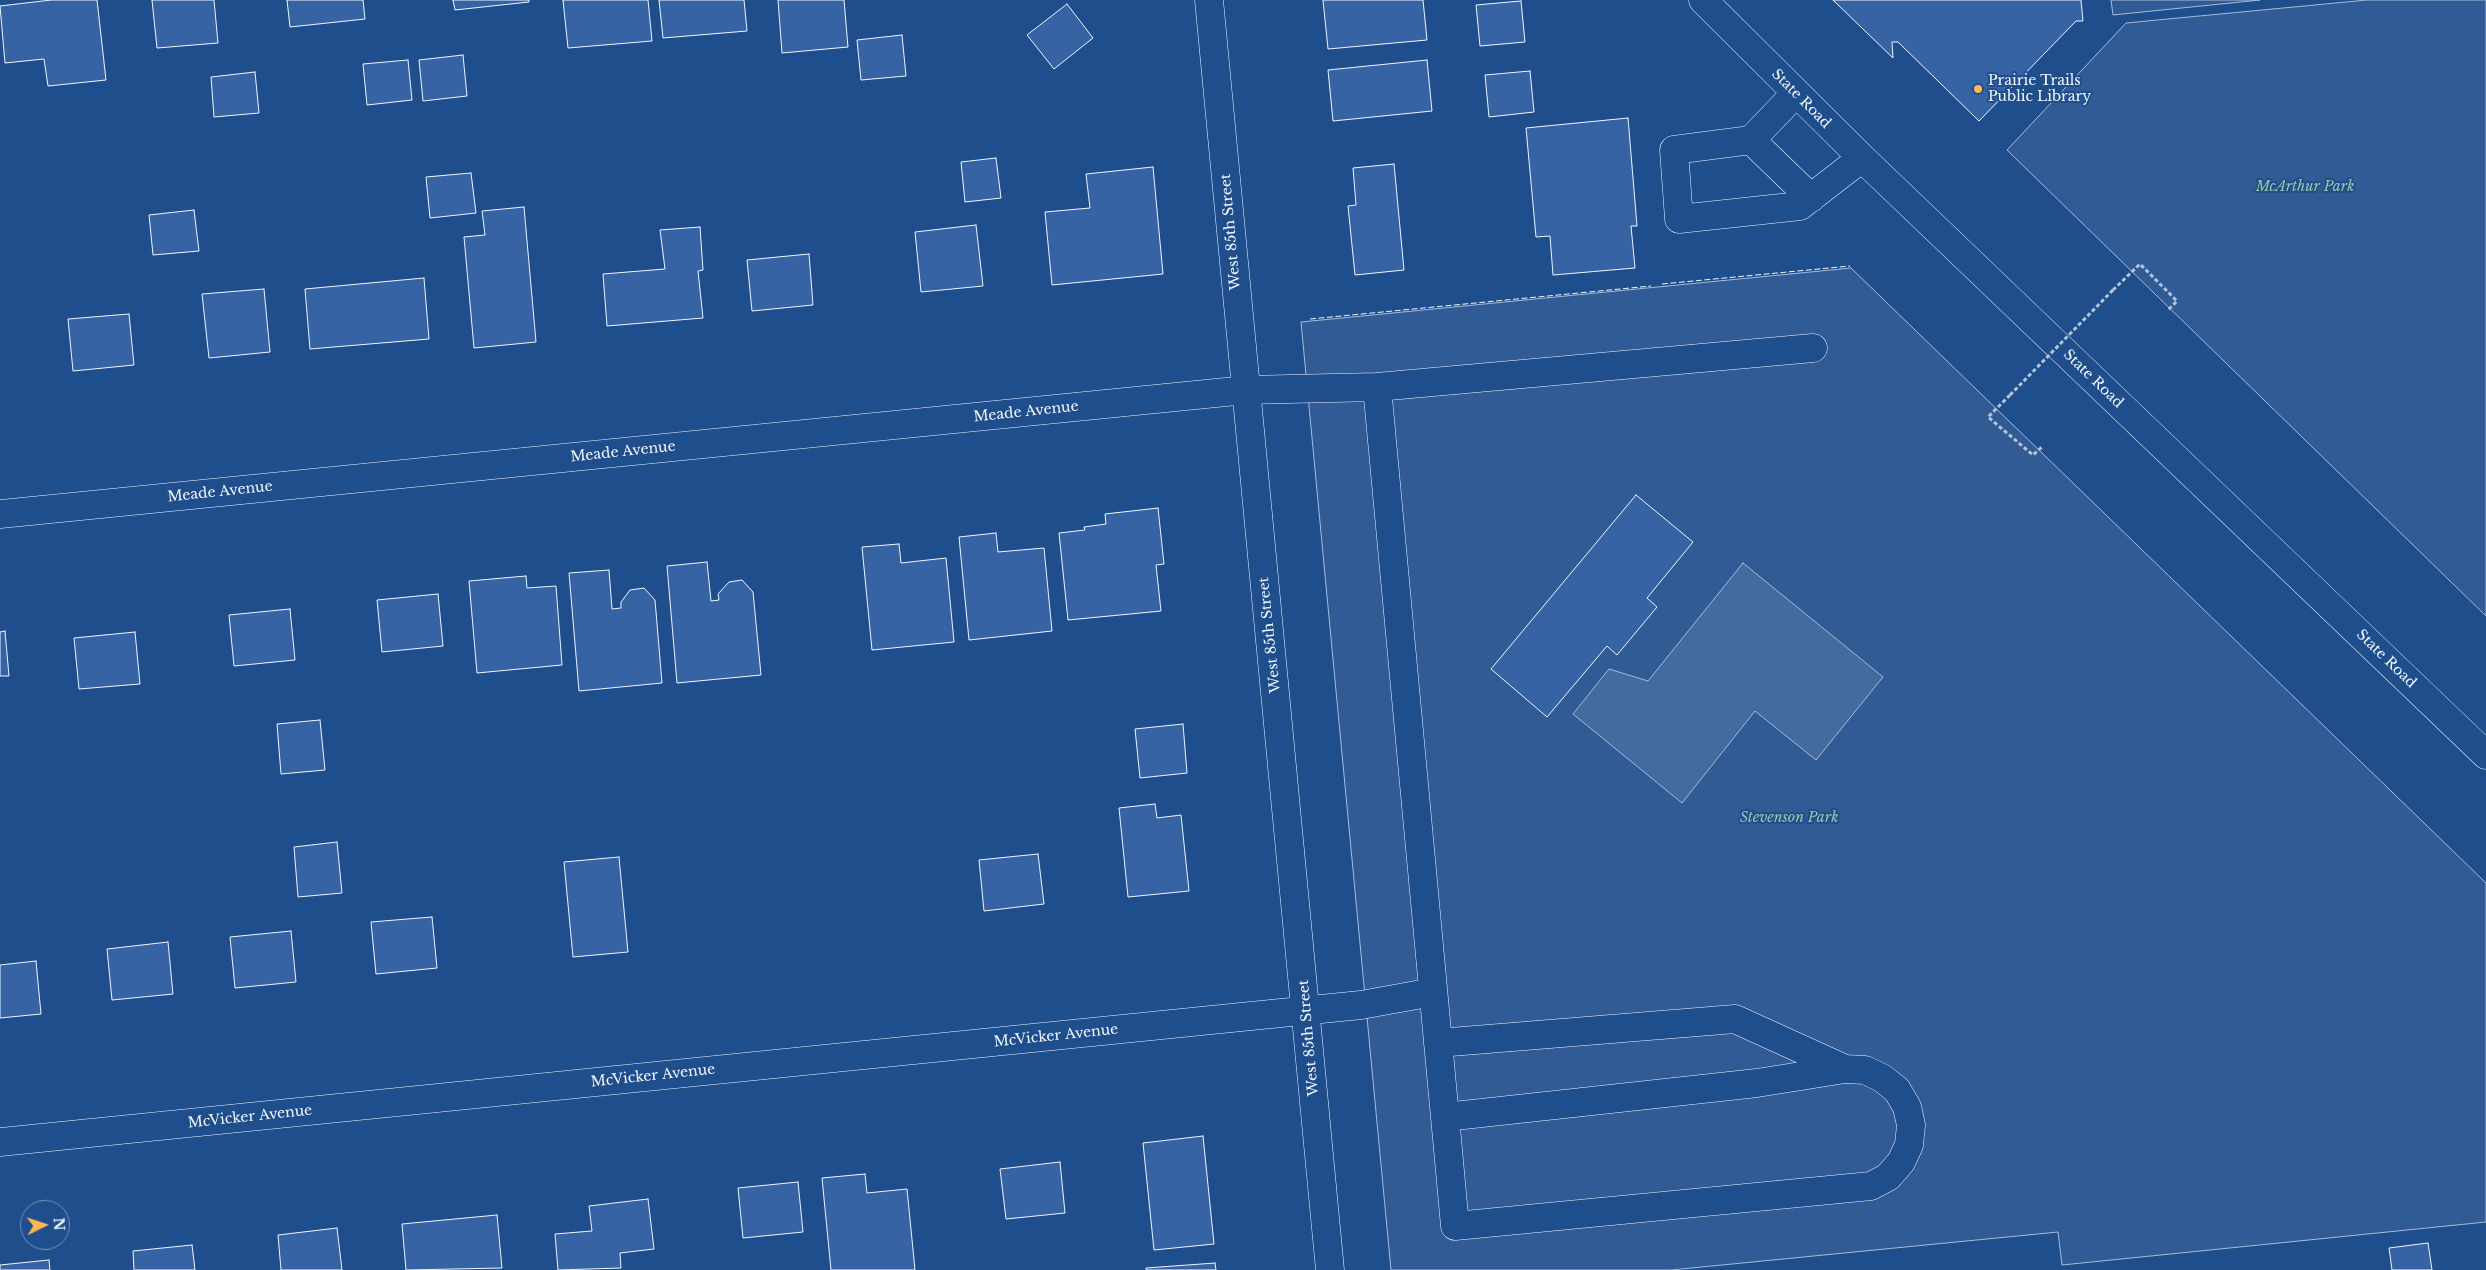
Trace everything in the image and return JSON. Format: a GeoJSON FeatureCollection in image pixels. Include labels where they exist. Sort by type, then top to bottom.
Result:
{"type":"FeatureCollection","features":[{"type":"Feature","properties":{"kind":"street","name":"West 85th Street"},"geometry":{"type":"LineString","coordinates":[[1209,0],[1330,1270]]}},
{"type":"Feature","properties":{"kind":"street","name":"State Road"},"geometry":{"type":"LineString","coordinates":[[1703,0],[1795,94],[2486,755]]}},
{"type":"Feature","properties":{"kind":"street"},"geometry":{"type":"LineString","coordinates":[[1795,94],[1751,140],[1674,150],[1680,218],[1800,206],[1862,158]]}},
{"type":"Feature","properties":{"kind":"street"},"geometry":{"type":"LineString","coordinates":[[1751,140],[1811,198]]}},
{"type":"Feature","properties":{"kind":"street","name":"Meade Avenue"},"geometry":{"type":"LineString","coordinates":[[0,514],[1246,390],[1377,387],[1814,348]]}},
{"type":"Feature","properties":{"kind":"street"},"geometry":{"type":"LineString","coordinates":[[1377,387],[1455,1226],[1871,1186],[1888,1177],[1901,1162],[1909,1145],[1911,1126],[1907,1107],[1897,1090],[1882,1078],[1865,1070],[1845,1069],[1756,1083],[1445,1117]]}},
{"type":"Feature","properties":{"kind":"street","name":"McVicker Avenue"},"geometry":{"type":"LineString","coordinates":[[0,1142],[1361,1005],[1433,992]]}},
{"type":"Feature","properties":{"kind":"street"},"geometry":{"type":"LineString","coordinates":[[1438,1043],[1735,1019],[1845,1069]]}},
{"type":"Feature","properties":{"kind":"path"},"geometry":{"type":"LineString","coordinates":[[2043,446],[2033,455],[1988,417],[2140,264],[2177,301],[2167,311]]}},
{"type":"Feature","properties":{"kind":"shaded area"},"geometry":{"type":"Polygon","coordinates":[[[2111,0],[2260,0],[2113,15],[2111,0]]]}},
{"type":"Feature","properties":{"kind":"shaded area","name":"McArthur Park"},"geometry":{"type":"Polygon","coordinates":[[[2367,0],[2486,0],[2486,616],[2007,150],[2126,23],[2367,0]]]}},
{"type":"Feature","properties":{"kind":"shaded area","name":"Stevenson Park"},"geometry":{"type":"Polygon","coordinates":[[[1851,268],[2486,883],[2486,1222],[2062,1265],[2058,1232],[1671,1270],[1391,1270],[1301,322],[1851,268]]]}},
{"type":"Feature","properties":{"kind":"shaded area"},"geometry":{"type":"Polygon","coordinates":[[[1743,563],[1883,677],[1816,760],[1755,711],[1682,803],[1573,714],[1609,669],[1648,681],[1743,563]]]}},
{"type":"Feature","properties":{"kind":"building"},"geometry":{"type":"Polygon","coordinates":[[[51,0],[97,0],[106,80],[48,86],[44,59],[5,63],[0,6],[51,0]]]}},
{"type":"Feature","properties":{"kind":"building"},"geometry":{"type":"Polygon","coordinates":[[[152,0],[214,0],[218,43],[157,48],[152,0]]]}},
{"type":"Feature","properties":{"kind":"building"},"geometry":{"type":"Polygon","coordinates":[[[287,0],[363,0],[365,19],[290,27],[287,0]]]}},
{"type":"Feature","properties":{"kind":"building"},"geometry":{"type":"Polygon","coordinates":[[[453,0],[529,0],[529,2],[455,10],[453,0]]]}},
{"type":"Feature","properties":{"kind":"building"},"geometry":{"type":"Polygon","coordinates":[[[563,0],[648,0],[652,41],[568,48],[563,0]]]}},
{"type":"Feature","properties":{"kind":"building"},"geometry":{"type":"Polygon","coordinates":[[[659,0],[744,0],[747,31],[663,38],[659,0]]]}},
{"type":"Feature","properties":{"kind":"building"},"geometry":{"type":"Polygon","coordinates":[[[778,0],[844,0],[848,47],[782,53],[778,0]]]}},
{"type":"Feature","properties":{"kind":"building"},"geometry":{"type":"Polygon","coordinates":[[[1323,0],[1423,0],[1427,40],[1328,49],[1323,0]]]}},
{"type":"Feature","properties":{"kind":"building","name":"Prairie Trails Public Library"},"geometry":{"type":"Polygon","coordinates":[[[1833,0],[2081,0],[2083,21],[2076,21],[1979,121],[1898,42],[1892,42],[1893,58],[1833,0]]]}},
{"type":"Feature","properties":{"kind":"building"},"geometry":{"type":"Polygon","coordinates":[[[1521,1],[1525,42],[1480,46],[1476,5],[1521,1]]]}},
{"type":"Feature","properties":{"kind":"building"},"geometry":{"type":"Polygon","coordinates":[[[1067,4],[1093,38],[1054,69],[1027,35],[1067,4]]]}},
{"type":"Feature","properties":{"kind":"building"},"geometry":{"type":"Polygon","coordinates":[[[902,35],[906,76],[861,80],[857,40],[902,35]]]}},
{"type":"Feature","properties":{"kind":"building"},"geometry":{"type":"Polygon","coordinates":[[[463,55],[467,96],[423,101],[419,60],[463,55]]]}},
{"type":"Feature","properties":{"kind":"building"},"geometry":{"type":"Polygon","coordinates":[[[408,60],[412,100],[367,105],[363,64],[408,60]]]}},
{"type":"Feature","properties":{"kind":"building"},"geometry":{"type":"Polygon","coordinates":[[[1427,60],[1432,111],[1333,121],[1328,70],[1427,60]]]}},
{"type":"Feature","properties":{"kind":"building"},"geometry":{"type":"Polygon","coordinates":[[[1530,71],[1534,112],[1489,117],[1485,75],[1530,71]]]}},
{"type":"Feature","properties":{"kind":"building"},"geometry":{"type":"Polygon","coordinates":[[[255,72],[259,113],[214,117],[211,77],[255,72]]]}},
{"type":"Feature","properties":{"kind":"building"},"geometry":{"type":"Polygon","coordinates":[[[1628,118],[1637,226],[1631,226],[1635,268],[1553,275],[1550,236],[1536,237],[1526,128],[1628,118]]]}},
{"type":"Feature","properties":{"kind":"building"},"geometry":{"type":"Polygon","coordinates":[[[996,158],[1001,198],[965,202],[961,162],[996,158]]]}},
{"type":"Feature","properties":{"kind":"building"},"geometry":{"type":"Polygon","coordinates":[[[1394,164],[1404,270],[1355,275],[1348,206],[1356,205],[1353,168],[1394,164]]]}},
{"type":"Feature","properties":{"kind":"building"},"geometry":{"type":"Polygon","coordinates":[[[1153,167],[1163,274],[1052,285],[1045,212],[1090,208],[1086,174],[1153,167]]]}},
{"type":"Feature","properties":{"kind":"building"},"geometry":{"type":"Polygon","coordinates":[[[471,173],[476,213],[430,218],[426,177],[471,173]]]}},
{"type":"Feature","properties":{"kind":"building"},"geometry":{"type":"Polygon","coordinates":[[[524,207],[536,342],[474,348],[464,237],[485,235],[482,211],[524,207]]]}},
{"type":"Feature","properties":{"kind":"building"},"geometry":{"type":"Polygon","coordinates":[[[194,210],[199,251],[153,255],[149,215],[194,210]]]}},
{"type":"Feature","properties":{"kind":"building"},"geometry":{"type":"Polygon","coordinates":[[[976,225],[983,286],[921,292],[915,232],[976,225]]]}},
{"type":"Feature","properties":{"kind":"building"},"geometry":{"type":"Polygon","coordinates":[[[700,227],[703,270],[698,271],[703,318],[607,326],[603,274],[665,269],[660,230],[700,227]]]}},
{"type":"Feature","properties":{"kind":"building"},"geometry":{"type":"Polygon","coordinates":[[[809,254],[813,305],[752,311],[747,260],[809,254]]]}},
{"type":"Feature","properties":{"kind":"building"},"geometry":{"type":"Polygon","coordinates":[[[424,278],[429,339],[310,349],[305,289],[424,278]]]}},
{"type":"Feature","properties":{"kind":"building"},"geometry":{"type":"Polygon","coordinates":[[[264,289],[270,352],[209,358],[202,294],[264,289]]]}},
{"type":"Feature","properties":{"kind":"building"},"geometry":{"type":"Polygon","coordinates":[[[129,314],[134,365],[73,371],[68,319],[129,314]]]}},
{"type":"Feature","properties":{"kind":"building"},"geometry":{"type":"Polygon","coordinates":[[[1636,495],[1693,542],[1647,598],[1657,607],[1617,655],[1607,646],[1547,717],[1491,669],[1636,495]]]}},
{"type":"Feature","properties":{"kind":"building"},"geometry":{"type":"Polygon","coordinates":[[[1158,508],[1164,564],[1156,565],[1161,611],[1068,620],[1059,533],[1085,530],[1084,527],[1106,524],[1105,514],[1158,508]]]}},
{"type":"Feature","properties":{"kind":"building"},"geometry":{"type":"Polygon","coordinates":[[[996,533],[998,552],[1044,548],[1052,631],[969,640],[959,537],[996,533]]]}},
{"type":"Feature","properties":{"kind":"building"},"geometry":{"type":"Polygon","coordinates":[[[899,544],[901,563],[946,558],[954,642],[872,650],[862,547],[899,544]]]}},
{"type":"Feature","properties":{"kind":"building"},"geometry":{"type":"Polygon","coordinates":[[[707,562],[711,601],[719,600],[718,594],[729,582],[742,580],[753,592],[761,675],[677,683],[667,566],[707,562]]]}},
{"type":"Feature","properties":{"kind":"building"},"geometry":{"type":"Polygon","coordinates":[[[609,570],[612,609],[621,608],[621,602],[630,590],[644,588],[655,600],[662,683],[579,691],[569,573],[609,570]]]}},
{"type":"Feature","properties":{"kind":"building"},"geometry":{"type":"Polygon","coordinates":[[[526,576],[527,588],[556,586],[562,665],[477,673],[469,581],[526,576]]]}},
{"type":"Feature","properties":{"kind":"building"},"geometry":{"type":"Polygon","coordinates":[[[438,594],[443,646],[382,652],[377,600],[438,594]]]}},
{"type":"Feature","properties":{"kind":"building"},"geometry":{"type":"Polygon","coordinates":[[[290,609],[295,660],[234,666],[229,615],[290,609]]]}},
{"type":"Feature","properties":{"kind":"building"},"geometry":{"type":"Polygon","coordinates":[[[5,631],[9,676],[0,676],[0,632],[5,631]]]}},
{"type":"Feature","properties":{"kind":"building"},"geometry":{"type":"Polygon","coordinates":[[[135,632],[140,684],[79,689],[74,638],[135,632]]]}},
{"type":"Feature","properties":{"kind":"building"},"geometry":{"type":"Polygon","coordinates":[[[320,720],[325,770],[281,774],[277,724],[320,720]]]}},
{"type":"Feature","properties":{"kind":"building"},"geometry":{"type":"Polygon","coordinates":[[[1183,724],[1187,773],[1140,778],[1135,729],[1183,724]]]}},
{"type":"Feature","properties":{"kind":"building"},"geometry":{"type":"Polygon","coordinates":[[[1155,804],[1157,818],[1181,815],[1189,891],[1128,897],[1119,808],[1155,804]]]}},
{"type":"Feature","properties":{"kind":"building"},"geometry":{"type":"Polygon","coordinates":[[[337,842],[342,893],[298,897],[294,847],[337,842]]]}},
{"type":"Feature","properties":{"kind":"building"},"geometry":{"type":"Polygon","coordinates":[[[1038,854],[1044,904],[984,911],[979,860],[1038,854]]]}},
{"type":"Feature","properties":{"kind":"building"},"geometry":{"type":"Polygon","coordinates":[[[619,857],[628,952],[573,957],[564,862],[619,857]]]}},
{"type":"Feature","properties":{"kind":"building"},"geometry":{"type":"Polygon","coordinates":[[[432,917],[437,968],[376,974],[371,922],[432,917]]]}},
{"type":"Feature","properties":{"kind":"building"},"geometry":{"type":"Polygon","coordinates":[[[291,931],[296,982],[235,988],[230,937],[291,931]]]}},
{"type":"Feature","properties":{"kind":"building"},"geometry":{"type":"Polygon","coordinates":[[[168,942],[173,994],[112,1000],[107,949],[168,942]]]}},
{"type":"Feature","properties":{"kind":"building"},"geometry":{"type":"Polygon","coordinates":[[[36,961],[41,1014],[0,1018],[0,965],[36,961]]]}},
{"type":"Feature","properties":{"kind":"building"},"geometry":{"type":"Polygon","coordinates":[[[1203,1136],[1214,1244],[1154,1250],[1143,1143],[1203,1136]]]}},
{"type":"Feature","properties":{"kind":"building"},"geometry":{"type":"Polygon","coordinates":[[[1060,1162],[1065,1213],[1006,1219],[1000,1169],[1060,1162]]]}},
{"type":"Feature","properties":{"kind":"building"},"geometry":{"type":"Polygon","coordinates":[[[865,1174],[867,1193],[907,1189],[915,1270],[831,1270],[822,1178],[865,1174]]]}},
{"type":"Feature","properties":{"kind":"building"},"geometry":{"type":"Polygon","coordinates":[[[798,1182],[803,1232],[743,1238],[738,1188],[798,1182]]]}},
{"type":"Feature","properties":{"kind":"building"},"geometry":{"type":"Polygon","coordinates":[[[648,1199],[654,1249],[620,1253],[621,1268],[558,1270],[555,1234],[592,1231],[589,1206],[648,1199]]]}},
{"type":"Feature","properties":{"kind":"building"},"geometry":{"type":"Polygon","coordinates":[[[497,1215],[502,1268],[406,1270],[402,1224],[497,1215]]]}},
{"type":"Feature","properties":{"kind":"building"},"geometry":{"type":"Polygon","coordinates":[[[337,1228],[342,1270],[281,1270],[278,1235],[337,1228]]]}},
{"type":"Feature","properties":{"kind":"building"},"geometry":{"type":"Polygon","coordinates":[[[2428,1243],[2432,1270],[2392,1270],[2389,1248],[2428,1243]]]}},
{"type":"Feature","properties":{"kind":"building"},"geometry":{"type":"Polygon","coordinates":[[[192,1245],[195,1270],[134,1270],[133,1251],[192,1245]]]}},
{"type":"Feature","properties":{"kind":"building"},"geometry":{"type":"Polygon","coordinates":[[[49,1260],[50,1270],[0,1270],[0,1265],[49,1260]]]}},
{"type":"Feature","properties":{"kind":"building"},"geometry":{"type":"Polygon","coordinates":[[[1215,1263],[1216,1270],[1146,1270],[1146,1268],[1215,1263]]]}},
{"type":"Feature","properties":{"kind":"fence"},"geometry":{"type":"LineString","coordinates":[[1662,284],[1850,266]]}},
{"type":"Feature","properties":{"kind":"fence"},"geometry":{"type":"LineString","coordinates":[[1310,319],[1651,286]]}},
{"type":"Feature","properties":{"kind":"place","name":"Prairie Trails Public Library"},"geometry":{"type":"Point","coordinates":[1978,89]}}]}
